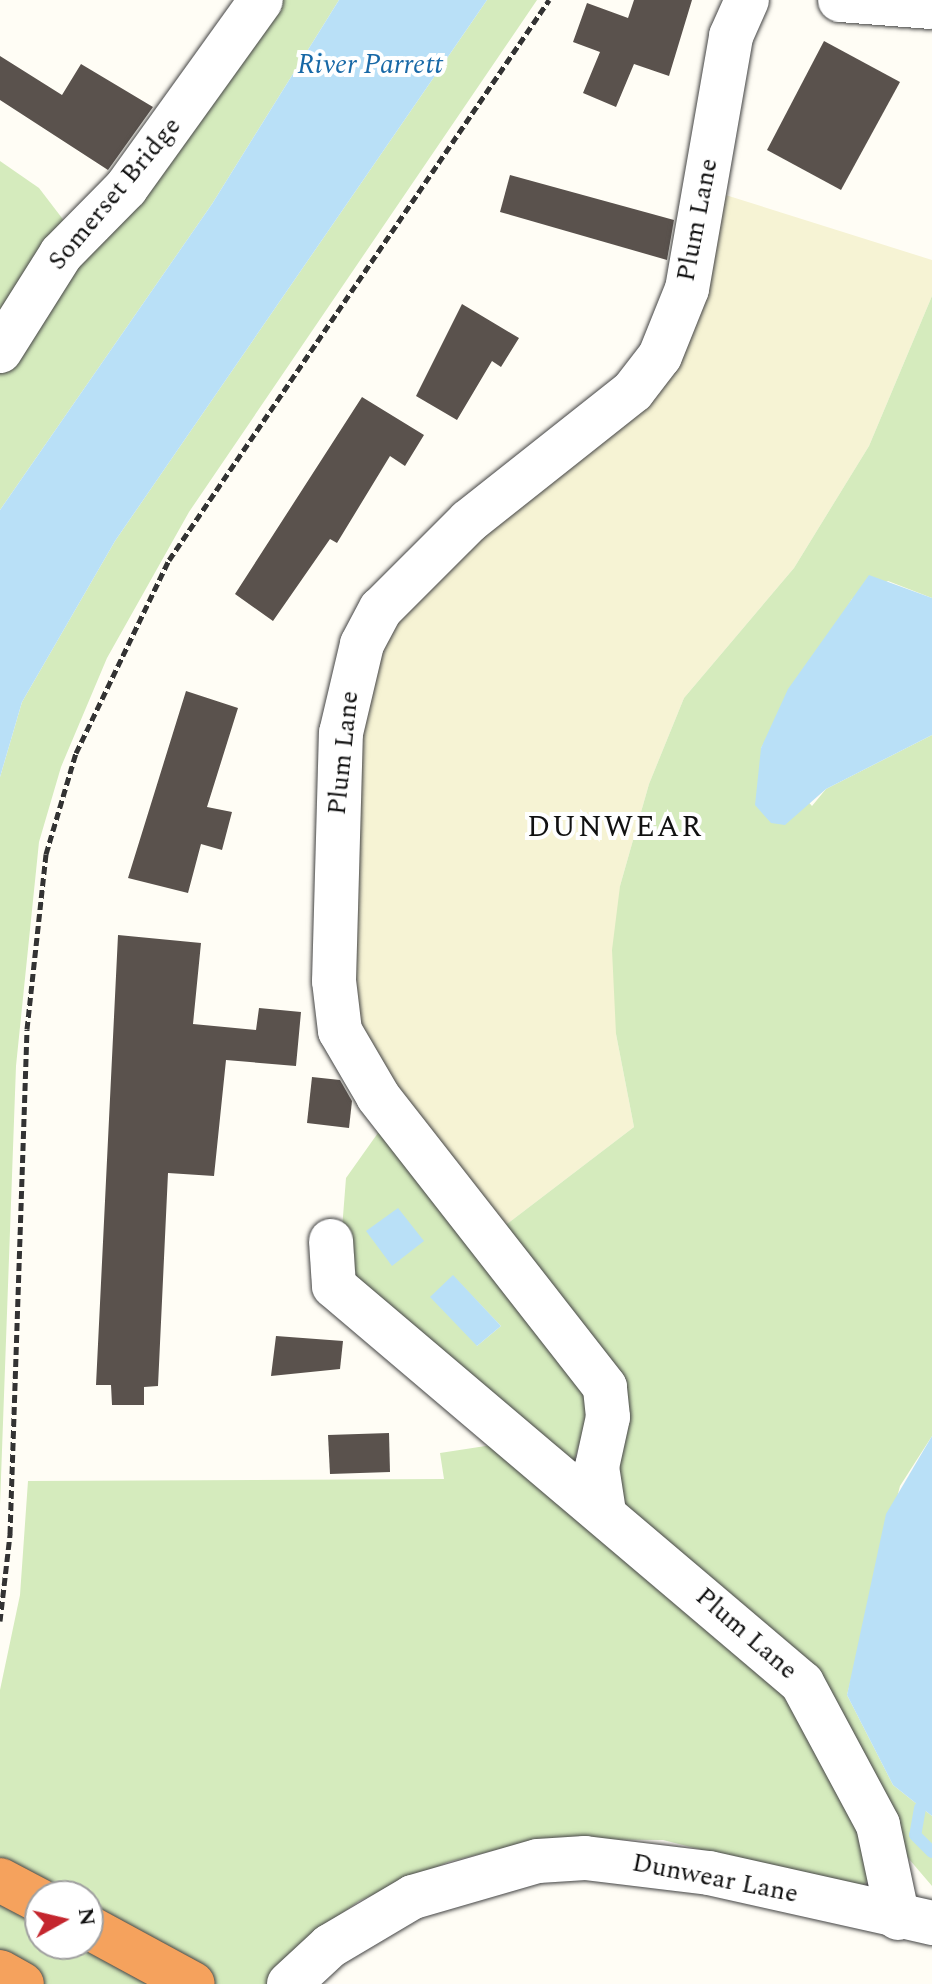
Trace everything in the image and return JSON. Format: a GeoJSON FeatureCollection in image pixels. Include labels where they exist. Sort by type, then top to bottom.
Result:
{"type":"FeatureCollection","features":[{"type":"Feature","properties":{"kind":"highway"},"geometry":{"type":"LineString","coordinates":[[0,1880],[24,1893]]}},
{"type":"Feature","properties":{"kind":"highway"},"geometry":{"type":"LineString","coordinates":[[104,1936],[193,1984]]}},
{"type":"Feature","properties":{"kind":"highway"},"geometry":{"type":"LineString","coordinates":[[0,1972],[22,1984]]}},
{"type":"Feature","properties":{"kind":"street","name":"Somerset Bridge"},"geometry":{"type":"LineString","coordinates":[[0,351],[61,254],[126,188],[261,0]]}},
{"type":"Feature","properties":{"kind":"street","name":"Plum Lane"},"geometry":{"type":"LineString","coordinates":[[604,1512],[597,1467],[608,1417],[605,1387],[378,1096],[340,1031],[334,981],[341,733],[362,644],[381,609],[469,521],[633,391],[660,356],[687,289],[731,36],[747,0]]}},
{"type":"Feature","properties":{"kind":"street"},"geometry":{"type":"LineString","coordinates":[[840,0],[932,7]]}},
{"type":"Feature","properties":{"kind":"street","name":"Plum Lane"},"geometry":{"type":"LineString","coordinates":[[331,1241],[334,1286],[802,1683],[878,1825],[915,1920]]}},
{"type":"Feature","properties":{"kind":"street","name":"Dunwear Lane"},"geometry":{"type":"LineString","coordinates":[[289,1984],[330,1946],[413,1897],[538,1861],[585,1858],[709,1873],[915,1920]]}},
{"type":"Feature","properties":{"kind":"path"},"geometry":{"type":"LineString","coordinates":[[0,1621],[10,1534],[27,1029],[46,854],[76,753],[169,560],[549,0]]}},
{"type":"Feature","properties":{"kind":"shaded area"},"geometry":{"type":"Polygon","coordinates":[[[716,192],[932,260],[932,296],[869,446],[794,568],[684,698],[649,784],[620,886],[616,1034],[634,1127],[499,1230],[407,1110],[353,1010],[361,683],[420,580],[646,399],[716,192]]]}},
{"type":"Feature","properties":{"kind":"green space"},"geometry":{"type":"Polygon","coordinates":[[[273,0],[339,0],[212,204],[0,510],[0,370],[273,0]]]}},
{"type":"Feature","properties":{"kind":"green space"},"geometry":{"type":"Polygon","coordinates":[[[487,0],[537,0],[189,512],[107,658],[61,767],[39,842],[16,1066],[0,1505],[0,777],[22,702],[115,541],[487,0]]]}},
{"type":"Feature","properties":{"kind":"green space"},"geometry":{"type":"Polygon","coordinates":[[[0,161],[39,188],[65,222],[0,334],[0,161]]]}},
{"type":"Feature","properties":{"kind":"green space"},"geometry":{"type":"Polygon","coordinates":[[[932,296],[932,598],[888,581],[852,599],[761,748],[812,806],[826,789],[932,735],[932,1436],[900,1486],[847,1695],[893,1785],[932,1816],[932,1886],[897,1845],[875,1789],[616,1497],[618,1434],[499,1230],[634,1127],[616,1034],[612,950],[620,886],[649,784],[684,698],[794,568],[869,446],[932,296]]]}},
{"type":"Feature","properties":{"kind":"green space"},"geometry":{"type":"Polygon","coordinates":[[[385,1123],[594,1394],[573,1465],[353,1280],[342,1229],[346,1178],[385,1123]],[[453,1276],[477,1346],[501,1326],[453,1276]]]}},
{"type":"Feature","properties":{"kind":"green space"},"geometry":{"type":"Polygon","coordinates":[[[505,1443],[759,1661],[851,1787],[870,1875],[865,1884],[854,1888],[663,1840],[540,1839],[448,1862],[359,1901],[298,1945],[268,1984],[0,1984],[0,1690],[20,1595],[28,1481],[444,1479],[440,1453],[505,1443]]]}},
{"type":"Feature","properties":{"kind":"water","name":"River Parrett"},"geometry":{"type":"Polygon","coordinates":[[[339,0],[487,0],[115,541],[22,702],[0,777],[0,510],[212,204],[339,0]]]}},
{"type":"Feature","properties":{"kind":"water"},"geometry":{"type":"Polygon","coordinates":[[[869,575],[932,598],[932,735],[826,789],[785,825],[771,823],[755,805],[761,748],[788,689],[869,575]]]}},
{"type":"Feature","properties":{"kind":"water"},"geometry":{"type":"Polygon","coordinates":[[[398,1208],[424,1241],[392,1266],[366,1231],[398,1208]]]}},
{"type":"Feature","properties":{"kind":"water"},"geometry":{"type":"Polygon","coordinates":[[[453,1275],[501,1326],[477,1346],[430,1297],[453,1275]]]}},
{"type":"Feature","properties":{"kind":"water"},"geometry":{"type":"Polygon","coordinates":[[[932,1436],[932,1816],[893,1785],[847,1695],[886,1514],[932,1436]]]}},
{"type":"Feature","properties":{"kind":"building"},"geometry":{"type":"Polygon","coordinates":[[[634,0],[692,0],[669,76],[634,64],[616,107],[583,93],[600,52],[573,42],[587,3],[628,18],[634,0]]]}},
{"type":"Feature","properties":{"kind":"building"},"geometry":{"type":"Polygon","coordinates":[[[824,41],[900,82],[841,190],[767,150],[824,41]]]}},
{"type":"Feature","properties":{"kind":"building"},"geometry":{"type":"Polygon","coordinates":[[[0,56],[62,95],[81,64],[153,107],[108,170],[0,100],[0,56]]]}},
{"type":"Feature","properties":{"kind":"building"},"geometry":{"type":"Polygon","coordinates":[[[510,175],[674,220],[667,260],[500,212],[510,175]]]}},
{"type":"Feature","properties":{"kind":"building"},"geometry":{"type":"Polygon","coordinates":[[[462,304],[519,338],[501,367],[492,361],[457,420],[416,396],[462,304]]]}},
{"type":"Feature","properties":{"kind":"building"},"geometry":{"type":"Polygon","coordinates":[[[362,397],[424,435],[405,466],[390,456],[337,543],[330,539],[273,621],[235,594],[362,397]]]}},
{"type":"Feature","properties":{"kind":"building"},"geometry":{"type":"Polygon","coordinates":[[[186,691],[238,708],[207,807],[232,812],[222,850],[201,844],[188,893],[128,878],[186,691]]]}},
{"type":"Feature","properties":{"kind":"building"},"geometry":{"type":"Polygon","coordinates":[[[118,935],[201,943],[193,1024],[256,1030],[259,1008],[301,1012],[296,1066],[226,1060],[214,1176],[168,1173],[158,1386],[144,1387],[144,1405],[112,1405],[111,1385],[96,1385],[118,935]]]}},
{"type":"Feature","properties":{"kind":"building"},"geometry":{"type":"Polygon","coordinates":[[[312,1077],[340,1080],[352,1101],[349,1128],[307,1123],[312,1077]]]}},
{"type":"Feature","properties":{"kind":"building"},"geometry":{"type":"Polygon","coordinates":[[[276,1336],[343,1341],[340,1369],[271,1376],[276,1336]]]}},
{"type":"Feature","properties":{"kind":"building"},"geometry":{"type":"Polygon","coordinates":[[[389,1433],[390,1472],[330,1474],[328,1435],[389,1433]]]}},
{"type":"Feature","properties":{"kind":"waterway"},"geometry":{"type":"LineString","coordinates":[[920,1808],[915,1835],[932,1852]]}},
{"type":"Feature","properties":{"kind":"district","name":"DUNWEAR"},"geometry":{"type":"Point","coordinates":[615,827]}}]}
